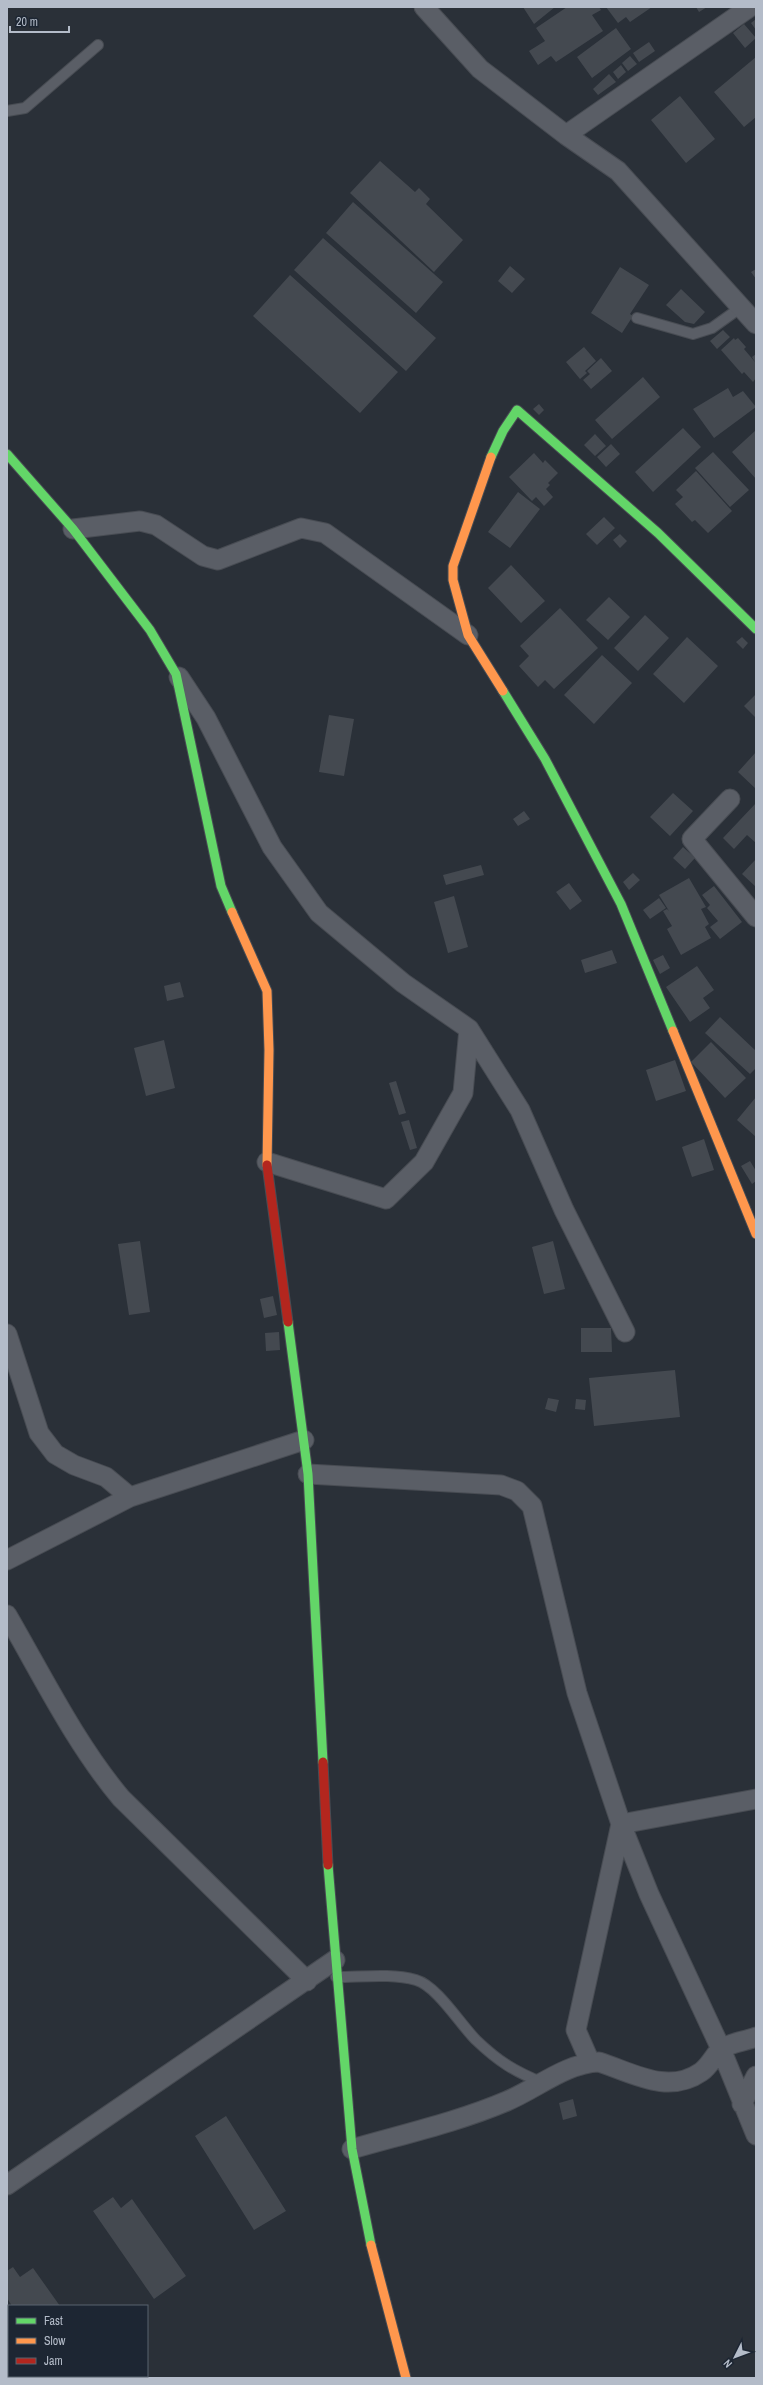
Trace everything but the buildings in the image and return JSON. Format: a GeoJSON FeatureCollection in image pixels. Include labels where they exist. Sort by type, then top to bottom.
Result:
{"type":"FeatureCollection","features":[{"type":"Feature","properties":{"kind":"street"},"geometry":{"type":"LineString","coordinates":[[424,7],[480,69],[566,135],[618,171],[756,324]]}},
{"type":"Feature","properties":{"kind":"street"},"geometry":{"type":"LineString","coordinates":[[566,135],[750,7]]}},
{"type":"Feature","properties":{"kind":"street"},"geometry":{"type":"LineString","coordinates":[[756,630],[658,533],[517,410],[503,431],[489,460],[470,524],[453,566],[452,580],[468,635],[545,760],[621,904],[756,1234]]}},
{"type":"Feature","properties":{"kind":"street"},"geometry":{"type":"LineString","coordinates":[[7,454],[73,529],[150,630],[176,674],[206,718],[272,848],[319,913],[403,983],[469,1028],[520,1110],[564,1210],[626,1332]]}},
{"type":"Feature","properties":{"kind":"street"},"geometry":{"type":"LineString","coordinates":[[73,529],[140,521],[156,525],[203,556],[218,560],[301,528],[325,534],[468,635]]}},
{"type":"Feature","properties":{"kind":"street"},"geometry":{"type":"LineString","coordinates":[[176,674],[221,886],[267,991],[269,1050],[267,1162],[308,1474],[336,1969],[352,2149],[367,2228],[406,2378]]}},
{"type":"Feature","properties":{"kind":"street"},"geometry":{"type":"LineString","coordinates":[[730,799],[692,838],[756,917]]}},
{"type":"Feature","properties":{"kind":"street"},"geometry":{"type":"LineString","coordinates":[[267,1162],[386,1199],[424,1162],[463,1093],[469,1028]]}},
{"type":"Feature","properties":{"kind":"street"},"geometry":{"type":"LineString","coordinates":[[7,1334],[39,1433],[55,1454],[74,1465],[106,1477],[130,1497]]}},
{"type":"Feature","properties":{"kind":"street"},"geometry":{"type":"LineString","coordinates":[[7,1560],[130,1497],[304,1440]]}},
{"type":"Feature","properties":{"kind":"street"},"geometry":{"type":"LineString","coordinates":[[308,1474],[501,1485],[517,1491],[532,1506],[577,1693],[621,1824],[649,1894],[721,2049],[742,2104],[756,2135]]}},
{"type":"Feature","properties":{"kind":"street"},"geometry":{"type":"LineString","coordinates":[[7,1615],[86,1752],[104,1778],[126,1803],[307,1981]]}},
{"type":"Feature","properties":{"kind":"street"},"geometry":{"type":"LineString","coordinates":[[621,1824],[756,1799]]}},
{"type":"Feature","properties":{"kind":"street"},"geometry":{"type":"LineString","coordinates":[[590,2062],[576,2030],[621,1824]]}},
{"type":"Feature","properties":{"kind":"street"},"geometry":{"type":"LineString","coordinates":[[7,2185],[307,1981],[336,1969]]}},
{"type":"Feature","properties":{"kind":"street"},"geometry":{"type":"LineString","coordinates":[[352,2149],[461,2118],[508,2101],[578,2066],[590,2062],[599,2062],[664,2084],[672,2083],[690,2078],[702,2072],[714,2061],[721,2049],[756,2037]]}},
{"type":"Feature","properties":{"kind":"street"},"geometry":{"type":"LineString","coordinates":[[742,2104],[756,2076]]}},
{"type":"Feature","properties":{"kind":"lane"},"geometry":{"type":"LineString","coordinates":[[7,111],[26,108],[98,45]]}},
{"type":"Feature","properties":{"kind":"lane"},"geometry":{"type":"LineString","coordinates":[[637,318],[693,334],[712,328],[740,308]]}},
{"type":"Feature","properties":{"kind":"lane"},"geometry":{"type":"LineString","coordinates":[[336,1969],[417,1980],[431,1988],[476,2040],[503,2063],[512,2070],[543,2083]]}},
{"type":"Feature","properties":{"kind":"traffic: fast"},"geometry":{"type":"LineString","coordinates":[[491,457],[503,431],[517,410],[658,533],[756,629]]}},
{"type":"Feature","properties":{"kind":"traffic: fast"},"geometry":{"type":"LineString","coordinates":[[7,454],[73,529],[150,630],[176,674],[221,886],[232,912]]}},
{"type":"Feature","properties":{"kind":"traffic: fast"},"geometry":{"type":"LineString","coordinates":[[503,691],[545,759],[621,904],[673,1031]]}},
{"type":"Feature","properties":{"kind":"traffic: fast"},"geometry":{"type":"LineString","coordinates":[[288,1322],[308,1474],[323,1762]]}},
{"type":"Feature","properties":{"kind":"traffic: fast"},"geometry":{"type":"LineString","coordinates":[[328,1865],[352,2149],[371,2245]]}},
{"type":"Feature","properties":{"kind":"traffic: slow"},"geometry":{"type":"LineString","coordinates":[[491,457],[453,566],[453,580],[468,635],[503,691]]}},
{"type":"Feature","properties":{"kind":"traffic: slow"},"geometry":{"type":"LineString","coordinates":[[232,912],[267,991],[269,1050],[267,1165]]}},
{"type":"Feature","properties":{"kind":"traffic: slow"},"geometry":{"type":"LineString","coordinates":[[673,1031],[756,1234]]}},
{"type":"Feature","properties":{"kind":"traffic: slow"},"geometry":{"type":"LineString","coordinates":[[371,2245],[406,2378]]}},
{"type":"Feature","properties":{"kind":"traffic: jam"},"geometry":{"type":"LineString","coordinates":[[267,1165],[288,1322]]}},
{"type":"Feature","properties":{"kind":"traffic: jam"},"geometry":{"type":"LineString","coordinates":[[323,1762],[328,1865]]}}]}
